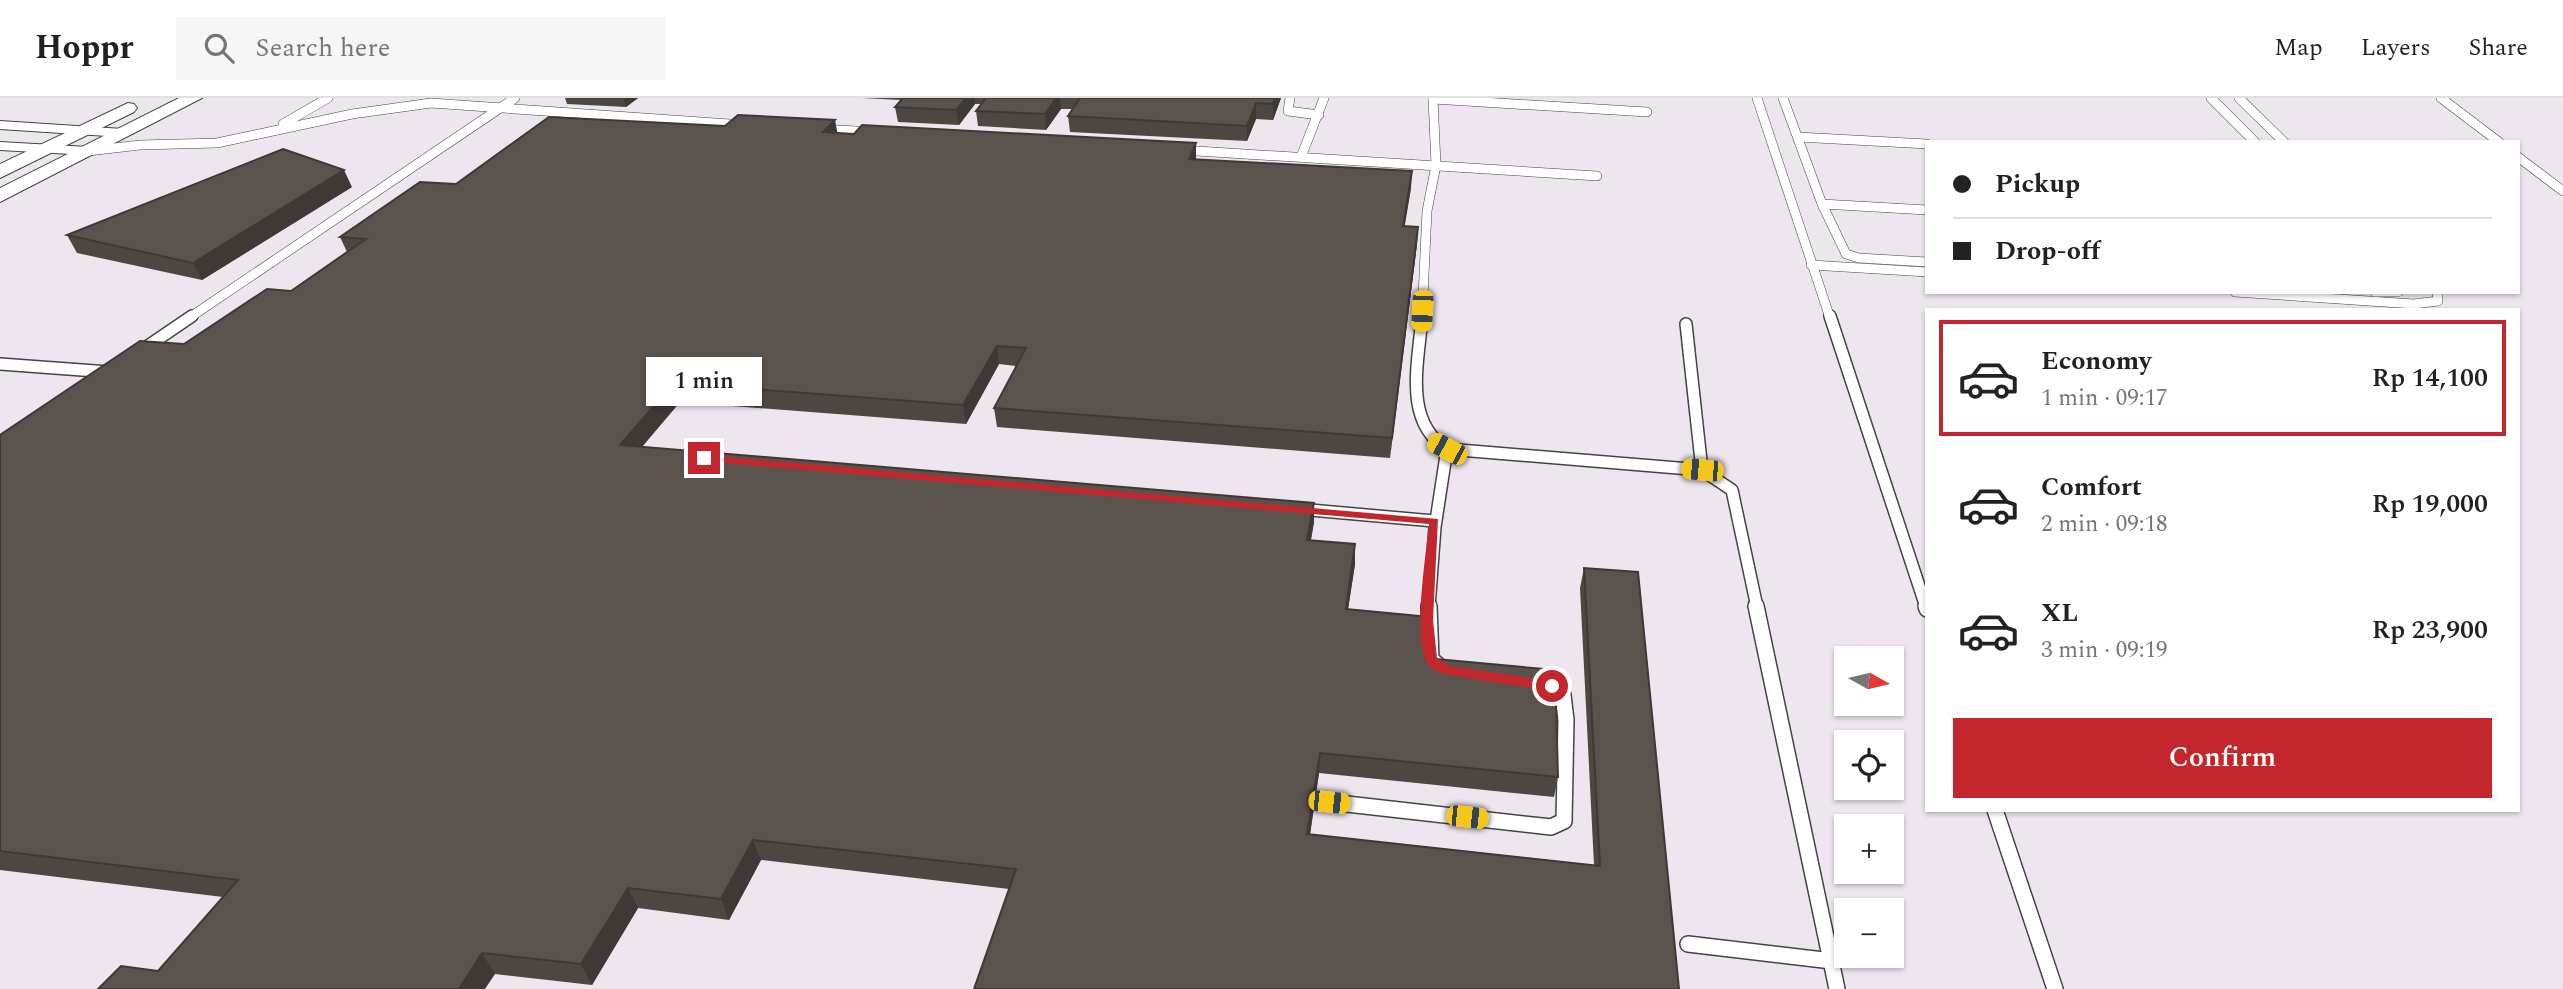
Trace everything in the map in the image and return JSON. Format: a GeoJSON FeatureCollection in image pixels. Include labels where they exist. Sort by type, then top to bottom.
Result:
{"type":"FeatureCollection","features":[{"type":"Feature","properties":{"kind":"street"},"geometry":{"type":"LineString","coordinates":[[0,172],[149,98]]}},
{"type":"Feature","properties":{"kind":"street"},"geometry":{"type":"LineString","coordinates":[[0,196],[193,98]]}},
{"type":"Feature","properties":{"kind":"street"},"geometry":{"type":"LineString","coordinates":[[0,125],[123,133]]}},
{"type":"Feature","properties":{"kind":"street"},"geometry":{"type":"LineString","coordinates":[[0,146],[88,151]]}},
{"type":"Feature","properties":{"kind":"lane"},"geometry":{"type":"LineString","coordinates":[[274,130],[328,98]]}},
{"type":"Feature","properties":{"kind":"lane"},"geometry":{"type":"LineString","coordinates":[[431,103],[440,98]]}},
{"type":"Feature","properties":{"kind":"lane"},"geometry":{"type":"LineString","coordinates":[[132,357],[514,98]]}},
{"type":"Feature","properties":{"kind":"lane"},"geometry":{"type":"LineString","coordinates":[[1290,98],[1288,111],[1319,115]]}},
{"type":"Feature","properties":{"kind":"lane"},"geometry":{"type":"LineString","coordinates":[[1301,157],[1324,98]]}},
{"type":"Feature","properties":{"kind":"lane"},"geometry":{"type":"LineString","coordinates":[[1647,112],[1433,98],[1436,165],[1427,211],[1417,408],[1423,430],[1433,441],[1447,449],[1702,470],[1725,483],[1735,498],[1837,989]]}},
{"type":"Feature","properties":{"kind":"lane"},"geometry":{"type":"LineString","coordinates":[[1757,98],[1925,603]]}},
{"type":"Feature","properties":{"kind":"lane"},"geometry":{"type":"LineString","coordinates":[[1783,98],[1822,204],[1846,254],[1859,258],[1925,262]]}},
{"type":"Feature","properties":{"kind":"lane"},"geometry":{"type":"LineString","coordinates":[[2203,98],[2211,98],[2253,140]]}},
{"type":"Feature","properties":{"kind":"lane"},"geometry":{"type":"LineString","coordinates":[[2239,98],[2282,140]]}},
{"type":"Feature","properties":{"kind":"lane"},"geometry":{"type":"LineString","coordinates":[[2441,98],[2496,140]]}},
{"type":"Feature","properties":{"kind":"lane"},"geometry":{"type":"LineString","coordinates":[[88,151],[140,145],[217,143],[352,114],[431,103],[498,110],[761,125]]}},
{"type":"Feature","properties":{"kind":"lane"},"geometry":{"type":"LineString","coordinates":[[816,129],[885,133]]}},
{"type":"Feature","properties":{"kind":"lane"},"geometry":{"type":"LineString","coordinates":[[123,133],[140,145]]}},
{"type":"Feature","properties":{"kind":"lane"},"geometry":{"type":"LineString","coordinates":[[1798,137],[1925,144]]}},
{"type":"Feature","properties":{"kind":"lane"},"geometry":{"type":"LineString","coordinates":[[1176,149],[1597,176]]}},
{"type":"Feature","properties":{"kind":"lane"},"geometry":{"type":"LineString","coordinates":[[2520,159],[2563,191]]}},
{"type":"Feature","properties":{"kind":"lane"},"geometry":{"type":"LineString","coordinates":[[1822,204],[1925,210]]}},
{"type":"Feature","properties":{"kind":"lane"},"geometry":{"type":"LineString","coordinates":[[1811,265],[1925,272]]}},
{"type":"Feature","properties":{"kind":"lane"},"geometry":{"type":"LineString","coordinates":[[2265,294],[2414,304],[2438,301],[2437,294]]}},
{"type":"Feature","properties":{"kind":"lane"},"geometry":{"type":"LineString","coordinates":[[1686,324],[1702,470]]}},
{"type":"Feature","properties":{"kind":"lane"},"geometry":{"type":"LineString","coordinates":[[0,364],[110,373]]}},
{"type":"Feature","properties":{"kind":"lane"},"geometry":{"type":"LineString","coordinates":[[99,380],[121,365]]}},
{"type":"Feature","properties":{"kind":"lane"},"geometry":{"type":"LineString","coordinates":[[1447,449],[1434,521],[1427,620],[1431,659],[1437,667],[1449,671]]}},
{"type":"Feature","properties":{"kind":"lane"},"geometry":{"type":"LineString","coordinates":[[1283,508],[1434,521]]}},
{"type":"Feature","properties":{"kind":"lane"},"geometry":{"type":"LineString","coordinates":[[1329,802],[1551,827],[1564,821],[1566,720],[1563,695],[1552,686],[1526,682]]}},
{"type":"Feature","properties":{"kind":"lane"},"geometry":{"type":"LineString","coordinates":[[1996,812],[2055,989]]}},
{"type":"Feature","properties":{"kind":"lane"},"geometry":{"type":"LineString","coordinates":[[1688,944],[1832,961]]}},
{"type":"Feature","properties":{"kind":"shaded area"},"geometry":{"type":"Polygon","coordinates":[[[0,98],[2563,98],[2563,989],[0,989],[0,98]]]}},
{"type":"Feature","properties":{"kind":"building"},"geometry":{"type":"Polygon","coordinates":[[[903,98],[966,98],[956,110],[895,107],[903,98]]]}},
{"type":"Feature","properties":{"kind":"building"},"geometry":{"type":"Polygon","coordinates":[[[986,98],[1056,98],[1045,114],[976,111],[986,98]]]}},
{"type":"Feature","properties":{"kind":"building"},"geometry":{"type":"Polygon","coordinates":[[[1080,98],[1275,98],[1273,104],[1256,103],[1247,126],[1068,116],[1080,98]]]}},
{"type":"Feature","properties":{"kind":"building"},"geometry":{"type":"Polygon","coordinates":[[[738,115],[835,120],[823,132],[854,134],[862,125],[1196,143],[1189,159],[1412,171],[1403,226],[1418,227],[1392,438],[994,408],[1026,348],[997,346],[963,405],[674,383],[620,445],[1314,503],[1307,540],[1355,544],[1346,609],[1429,617],[1425,658],[1555,670],[1558,777],[1320,753],[1307,834],[1600,866],[1584,568],[1638,572],[1679,989],[974,989],[1016,869],[753,840],[721,899],[628,888],[581,964],[482,953],[459,989],[98,989],[121,966],[158,971],[238,880],[0,851],[0,435],[140,341],[184,344],[267,289],[291,291],[366,239],[340,237],[420,182],[456,184],[549,117],[725,126],[738,115]]]}},
{"type":"Feature","properties":{"kind":"building"},"geometry":{"type":"Polygon","coordinates":[[[283,149],[344,170],[193,263],[67,235],[283,149]]]}},
{"type":"Feature","properties":{"kind":"route"},"geometry":{"type":"LineString","coordinates":[[704,458],[1434,521],[1427,620],[1431,659],[1437,667],[1449,671],[1552,686]]}}]}
